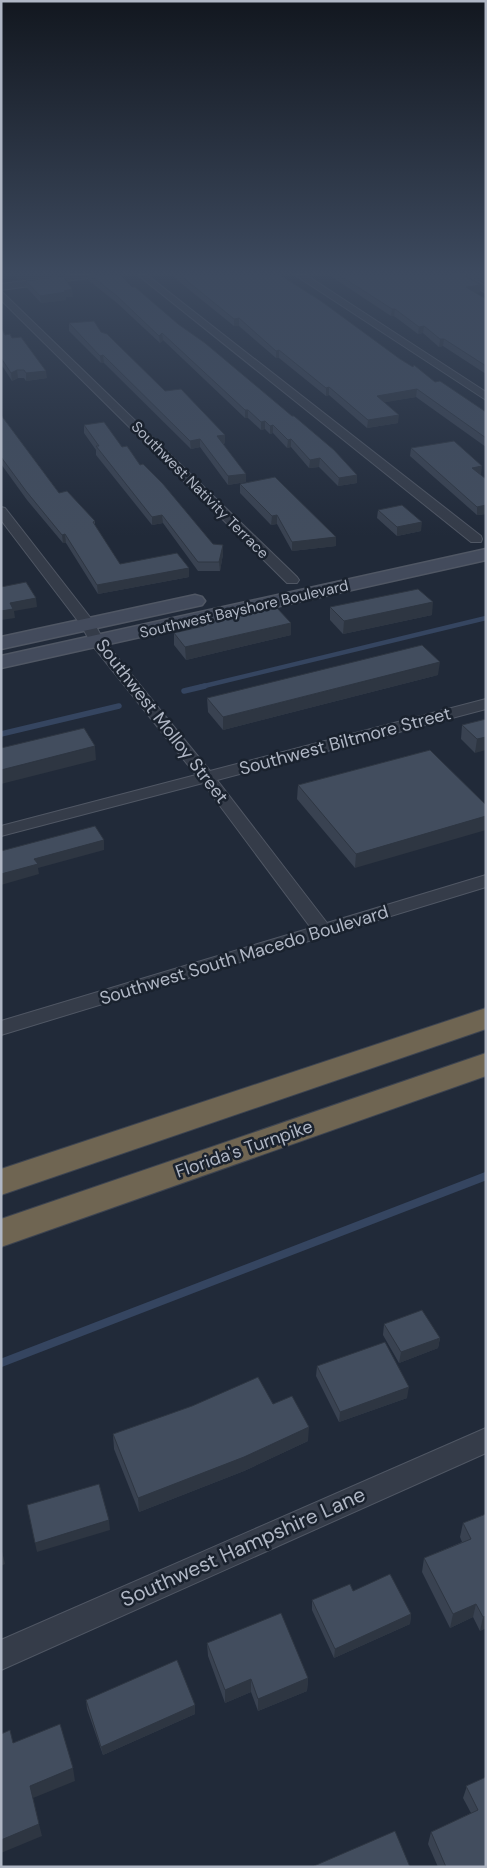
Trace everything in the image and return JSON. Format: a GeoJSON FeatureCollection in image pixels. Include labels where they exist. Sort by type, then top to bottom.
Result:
{"type":"FeatureCollection","features":[{"type":"Feature","properties":{"kind":"highway"},"geometry":{"type":"LineString","coordinates":[[1,1182],[486,1018]]}},
{"type":"Feature","properties":{"kind":"highway","name":"Florida's Turnpike"},"geometry":{"type":"LineString","coordinates":[[1,1233],[486,1064]]}},
{"type":"Feature","properties":{"kind":"main road","name":"Southwest Bayshore Boulevard"},"geometry":{"type":"LineString","coordinates":[[1,662],[92,633],[292,580],[482,543]]}},
{"type":"Feature","properties":{"kind":"main road","name":"Southwest Bayshore Boulevard"},"geometry":{"type":"LineString","coordinates":[[1,643],[92,633],[344,586],[482,543]]}},
{"type":"Feature","properties":{"kind":"street","name":"Southwest Nativity Terrace"},"geometry":{"type":"LineString","coordinates":[[70,362],[292,580]]}},
{"type":"Feature","properties":{"kind":"street"},"geometry":{"type":"LineString","coordinates":[[253,362],[482,543]]}},
{"type":"Feature","properties":{"kind":"street"},"geometry":{"type":"LineString","coordinates":[[433,362],[486,397]]}},
{"type":"Feature","properties":{"kind":"street","name":"Southwest Molloy Street"},"geometry":{"type":"LineString","coordinates":[[1,511],[92,633],[207,778],[323,931]]}},
{"type":"Feature","properties":{"kind":"street","name":"Southwest Biltmore Street"},"geometry":{"type":"LineString","coordinates":[[1,831],[486,704]]}},
{"type":"Feature","properties":{"kind":"street","name":"Southwest South Macedo Boulevard"},"geometry":{"type":"LineString","coordinates":[[1,1028],[486,881]]}},
{"type":"Feature","properties":{"kind":"street","name":"Southwest Hampshire Lane"},"geometry":{"type":"LineString","coordinates":[[1,1655],[486,1440]]}},
{"type":"Feature","properties":{"kind":"building"},"geometry":{"type":"Polygon","coordinates":[[[4,362],[40,362],[46,371],[26,373],[24,370],[17,370],[11,373],[4,362]]]}},
{"type":"Feature","properties":{"kind":"building"},"geometry":{"type":"Polygon","coordinates":[[[110,362],[136,362],[165,391],[181,389],[225,435],[217,436],[246,474],[228,476],[200,439],[190,441],[110,362]]]}},
{"type":"Feature","properties":{"kind":"building"},"geometry":{"type":"Polygon","coordinates":[[[193,362],[228,362],[334,450],[357,475],[339,478],[320,458],[310,460],[291,439],[288,440],[273,425],[270,426],[265,421],[261,422],[248,410],[245,410],[193,362]]]}},
{"type":"Feature","properties":{"kind":"building"},"geometry":{"type":"Polygon","coordinates":[[[294,362],[405,362],[413,367],[414,365],[435,382],[440,381],[486,412],[486,438],[417,389],[377,396],[399,415],[368,420],[329,387],[326,388],[294,362]]]}},
{"type":"Feature","properties":{"kind":"building"},"geometry":{"type":"Polygon","coordinates":[[[1,415],[59,493],[67,491],[95,521],[93,522],[120,564],[177,553],[189,568],[97,585],[65,534],[62,535],[1,457],[1,415]]]}},
{"type":"Feature","properties":{"kind":"building"},"geometry":{"type":"Polygon","coordinates":[[[104,422],[122,447],[127,446],[140,465],[143,464],[163,484],[213,544],[223,545],[219,562],[198,562],[162,515],[152,517],[96,446],[99,446],[84,425],[104,422]]]}},
{"type":"Feature","properties":{"kind":"building"},"geometry":{"type":"Polygon","coordinates":[[[454,441],[482,466],[472,468],[486,479],[486,505],[477,507],[411,448],[454,441]]]}},
{"type":"Feature","properties":{"kind":"building"},"geometry":{"type":"Polygon","coordinates":[[[275,477],[336,537],[292,542],[277,515],[272,516],[240,484],[275,477]]]}},
{"type":"Feature","properties":{"kind":"building"},"geometry":{"type":"Polygon","coordinates":[[[402,505],[422,522],[397,527],[378,510],[402,505]]]}},
{"type":"Feature","properties":{"kind":"building"},"geometry":{"type":"Polygon","coordinates":[[[26,582],[36,598],[10,603],[13,609],[1,611],[1,587],[26,582]]]}},
{"type":"Feature","properties":{"kind":"building"},"geometry":{"type":"Polygon","coordinates":[[[418,589],[433,602],[344,621],[330,607],[418,589]]]}},
{"type":"Feature","properties":{"kind":"building"},"geometry":{"type":"Polygon","coordinates":[[[277,608],[291,623],[185,647],[174,633],[204,626],[202,625],[218,620],[277,608]]]}},
{"type":"Feature","properties":{"kind":"building"},"geometry":{"type":"Polygon","coordinates":[[[422,645],[440,662],[223,717],[207,698],[422,645]]]}},
{"type":"Feature","properties":{"kind":"building"},"geometry":{"type":"Polygon","coordinates":[[[486,719],[486,737],[477,739],[462,725],[486,719]]]}},
{"type":"Feature","properties":{"kind":"building"},"geometry":{"type":"Polygon","coordinates":[[[84,728],[95,746],[1,770],[1,748],[84,728]]]}},
{"type":"Feature","properties":{"kind":"building"},"geometry":{"type":"Polygon","coordinates":[[[430,750],[486,805],[486,816],[356,854],[298,785],[430,750]]]}},
{"type":"Feature","properties":{"kind":"building"},"geometry":{"type":"Polygon","coordinates":[[[95,826],[104,840],[34,859],[38,864],[1,874],[1,851],[95,826]]]}},
{"type":"Feature","properties":{"kind":"building"},"geometry":{"type":"Polygon","coordinates":[[[422,1310],[440,1338],[401,1352],[384,1324],[422,1310]]]}},
{"type":"Feature","properties":{"kind":"building"},"geometry":{"type":"Polygon","coordinates":[[[385,1342],[409,1387],[340,1412],[317,1366],[385,1342]]]}},
{"type":"Feature","properties":{"kind":"building"},"geometry":{"type":"Polygon","coordinates":[[[258,1377],[273,1404],[292,1396],[309,1427],[244,1457],[138,1498],[113,1434],[192,1406],[258,1377]]]}},
{"type":"Feature","properties":{"kind":"building"},"geometry":{"type":"Polygon","coordinates":[[[99,1484],[109,1520],[35,1543],[27,1505],[99,1484]]]}},
{"type":"Feature","properties":{"kind":"building"},"geometry":{"type":"Polygon","coordinates":[[[486,1514],[486,1616],[483,1617],[476,1604],[453,1614],[424,1558],[471,1539],[463,1523],[486,1514]]]}},
{"type":"Feature","properties":{"kind":"building"},"geometry":{"type":"Polygon","coordinates":[[[390,1574],[411,1614],[335,1649],[312,1600],[350,1584],[353,1591],[390,1574]]]}},
{"type":"Feature","properties":{"kind":"building"},"geometry":{"type":"Polygon","coordinates":[[[281,1613],[308,1678],[258,1699],[251,1679],[225,1690],[207,1643],[281,1613]]]}},
{"type":"Feature","properties":{"kind":"building"},"geometry":{"type":"Polygon","coordinates":[[[177,1660],[195,1705],[101,1747],[86,1700],[177,1660]]]}},
{"type":"Feature","properties":{"kind":"building"},"geometry":{"type":"Polygon","coordinates":[[[60,1724],[73,1768],[30,1786],[39,1824],[1,1840],[1,1734],[10,1730],[13,1743],[60,1724]]]}},
{"type":"Feature","properties":{"kind":"building"},"geometry":{"type":"Polygon","coordinates":[[[486,1777],[486,1866],[446,1867],[431,1832],[478,1810],[466,1786],[486,1777]]]}},
{"type":"Feature","properties":{"kind":"building"},"geometry":{"type":"Polygon","coordinates":[[[395,1831],[410,1867],[314,1867],[314,1866],[395,1831]]]}},
{"type":"Feature","properties":{"kind":"waterway"},"geometry":{"type":"LineString","coordinates":[[200,687],[486,618]]}},
{"type":"Feature","properties":{"kind":"waterway"},"geometry":{"type":"LineString","coordinates":[[184,691],[205,686]]}},
{"type":"Feature","properties":{"kind":"waterway"},"geometry":{"type":"LineString","coordinates":[[1,734],[119,706]]}},
{"type":"Feature","properties":{"kind":"waterway"},"geometry":{"type":"LineString","coordinates":[[1,1363],[486,1176]]}}]}
